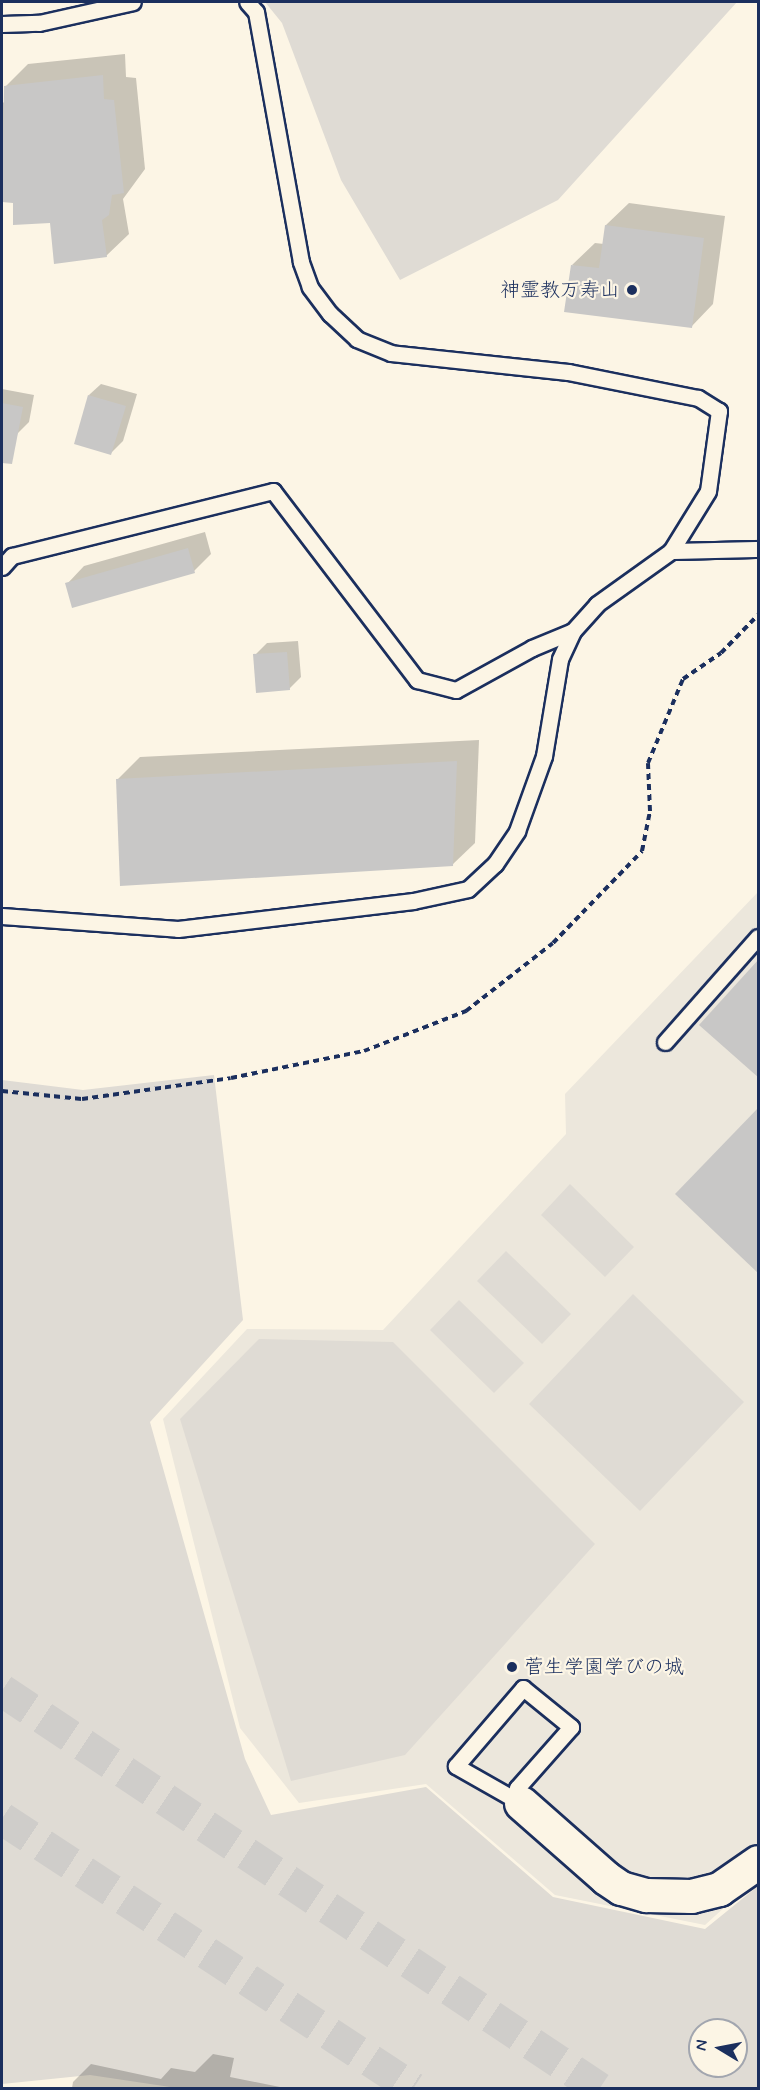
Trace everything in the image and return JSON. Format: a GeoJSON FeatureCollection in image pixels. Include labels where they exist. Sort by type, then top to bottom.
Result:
{"type":"FeatureCollection","features":[{"type":"Feature","properties":{"kind":"street"},"geometry":{"type":"LineString","coordinates":[[521,1803],[606,1878],[621,1888],[646,1896],[691,1896],[719,1889],[759,1862]]}},
{"type":"Feature","properties":{"kind":"lane"},"geometry":{"type":"LineString","coordinates":[[2,24],[39,23],[133,2]]}},
{"type":"Feature","properties":{"kind":"lane"},"geometry":{"type":"LineString","coordinates":[[2,916],[178,929],[413,902],[468,889],[495,864],[518,831],[544,756],[560,659],[573,631],[597,604],[670,551],[708,491],[719,411],[698,398],[568,372],[391,352],[357,339],[310,287],[301,262],[256,12],[247,2]]}},
{"type":"Feature","properties":{"kind":"lane"},"geometry":{"type":"LineString","coordinates":[[2,567],[12,556],[273,491],[417,680],[456,690],[532,648],[573,631]]}},
{"type":"Feature","properties":{"kind":"lane"},"geometry":{"type":"LineString","coordinates":[[670,551],[759,549]]}},
{"type":"Feature","properties":{"kind":"lane"},"geometry":{"type":"LineString","coordinates":[[665,1042],[759,938]]}},
{"type":"Feature","properties":{"kind":"lane"},"geometry":{"type":"LineString","coordinates":[[523,1688],[571,1727],[517,1788],[521,1803],[456,1766],[523,1688]]}},
{"type":"Feature","properties":{"kind":"path"},"geometry":{"type":"LineString","coordinates":[[2,1091],[82,1099],[231,1078],[364,1051],[466,1011],[553,944],[642,851],[650,811],[648,763],[683,679],[721,653],[759,615]]}},
{"type":"Feature","properties":{"kind":"shaded area"},"geometry":{"type":"Polygon","coordinates":[[[265,2],[737,2],[558,200],[400,280],[341,180],[282,23],[265,2]]]}},
{"type":"Feature","properties":{"kind":"shaded area","name":"菅生学園学びの城"},"geometry":{"type":"Polygon","coordinates":[[[758,892],[758,1877],[705,1925],[555,1895],[426,1784],[299,1803],[240,1728],[163,1419],[247,1329],[383,1330],[566,1134],[565,1094],[758,892]]]}},
{"type":"Feature","properties":{"kind":"shaded area"},"geometry":{"type":"Polygon","coordinates":[[[214,1075],[243,1320],[150,1422],[245,1759],[271,1815],[426,1787],[553,1897],[705,1929],[758,1886],[758,2088],[177,2088],[90,2075],[2,2084],[2,1080],[83,1090],[214,1075]]]}},
{"type":"Feature","properties":{"kind":"shaded area"},"geometry":{"type":"Polygon","coordinates":[[[570,1184],[634,1247],[605,1277],[541,1215],[570,1184]]]}},
{"type":"Feature","properties":{"kind":"shaded area"},"geometry":{"type":"Polygon","coordinates":[[[506,1251],[571,1314],[542,1344],[477,1281],[506,1251]]]}},
{"type":"Feature","properties":{"kind":"shaded area"},"geometry":{"type":"Polygon","coordinates":[[[633,1294],[744,1402],[640,1511],[529,1404],[633,1294]]]}},
{"type":"Feature","properties":{"kind":"shaded area"},"geometry":{"type":"Polygon","coordinates":[[[459,1300],[524,1363],[494,1393],[430,1330],[459,1300]]]}},
{"type":"Feature","properties":{"kind":"shaded area"},"geometry":{"type":"Polygon","coordinates":[[[259,1339],[393,1342],[595,1544],[405,1755],[291,1781],[180,1419],[259,1339]]]}},
{"type":"Feature","properties":{"kind":"building"},"geometry":{"type":"Polygon","coordinates":[[[103,75],[104,99],[114,100],[124,193],[112,195],[109,215],[102,220],[107,257],[54,264],[50,223],[13,225],[13,203],[2,202],[4,86],[103,75]]]}},
{"type":"Feature","properties":{"kind":"building","name":"神霊教万寿山"},"geometry":{"type":"Polygon","coordinates":[[[605,225],[704,238],[692,328],[564,312],[571,265],[599,268],[605,225]]]}},
{"type":"Feature","properties":{"kind":"building"},"geometry":{"type":"Polygon","coordinates":[[[88,395],[126,406],[111,455],[74,444],[88,395]]]}},
{"type":"Feature","properties":{"kind":"building"},"geometry":{"type":"Polygon","coordinates":[[[2,403],[23,407],[12,464],[2,463],[2,403]]]}},
{"type":"Feature","properties":{"kind":"building"},"geometry":{"type":"Polygon","coordinates":[[[188,548],[195,573],[72,608],[65,583],[188,548]]]}},
{"type":"Feature","properties":{"kind":"building"},"geometry":{"type":"Polygon","coordinates":[[[287,652],[290,690],[256,693],[253,654],[287,652]]]}},
{"type":"Feature","properties":{"kind":"building"},"geometry":{"type":"Polygon","coordinates":[[[457,761],[453,866],[120,886],[116,779],[457,761]]]}},
{"type":"Feature","properties":{"kind":"building"},"geometry":{"type":"Polygon","coordinates":[[[759,959],[759,1078],[699,1025],[759,959]]]}},
{"type":"Feature","properties":{"kind":"building"},"geometry":{"type":"Polygon","coordinates":[[[759,1107],[759,1274],[675,1194],[759,1107]]]}},
{"type":"Feature","properties":{"kind":"tunnel"},"geometry":{"type":"LineString","coordinates":[[2,1690],[599,2088]]}},
{"type":"Feature","properties":{"kind":"tunnel"},"geometry":{"type":"LineString","coordinates":[[2,1818],[413,2088]]}},
{"type":"Feature","properties":{"kind":"place","name":"神霊教万寿山"},"geometry":{"type":"Point","coordinates":[632,290]}},
{"type":"Feature","properties":{"kind":"place","name":"菅生学園学びの城"},"geometry":{"type":"Point","coordinates":[512,1667]}}]}
